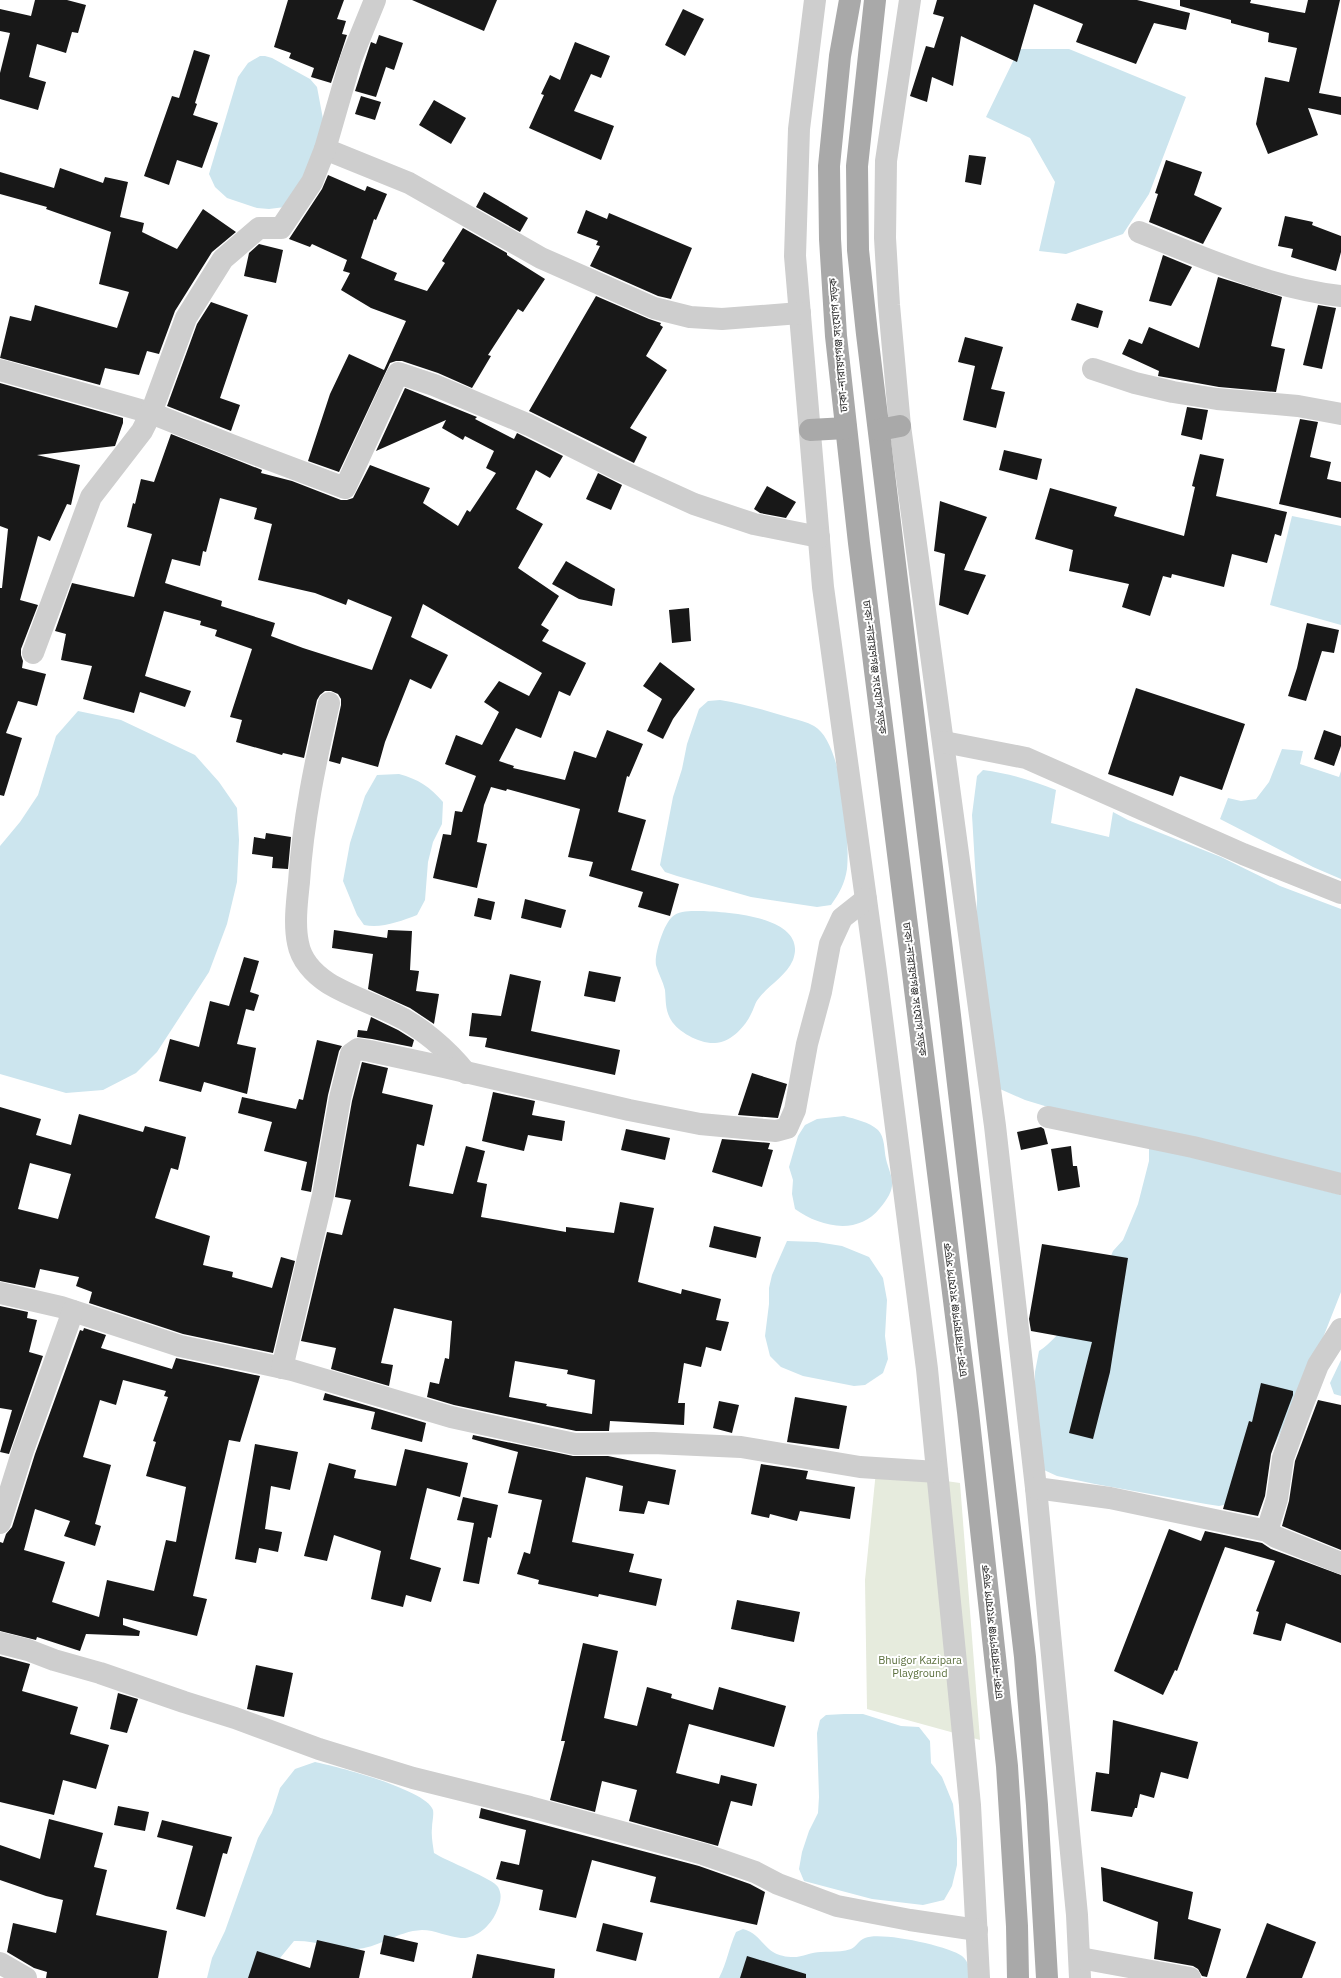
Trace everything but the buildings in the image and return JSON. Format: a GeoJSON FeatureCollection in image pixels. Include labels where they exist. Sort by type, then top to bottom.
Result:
{"type":"FeatureCollection","features":[{"type":"Feature","properties":{"kind":"main road","name":"ঢাকা-নারায়ণগঞ্জ সংযোগ সড়ক"},"geometry":{"type":"LineString","coordinates":[[850,0],[840,56],[829,166],[830,239],[836,336],[846,428],[942,1202],[1007,1766],[1017,1926],[1018,1978]]}},
{"type":"Feature","properties":{"kind":"main road"},"geometry":{"type":"LineString","coordinates":[[875,0],[857,166],[858,250],[878,430],[949,1007],[1021,1627],[1037,1805],[1047,1978]]}},
{"type":"Feature","properties":{"kind":"main road"},"geometry":{"type":"LineString","coordinates":[[878,430],[900,426]]}},
{"type":"Feature","properties":{"kind":"main road"},"geometry":{"type":"LineString","coordinates":[[810,430],[846,428]]}},
{"type":"Feature","properties":{"kind":"street"},"geometry":{"type":"LineString","coordinates":[[33,653],[91,497],[142,431],[151,413],[186,318],[223,259],[259,228],[281,228],[312,182],[325,149],[351,59],[375,0]]}},
{"type":"Feature","properties":{"kind":"street"},"geometry":{"type":"LineString","coordinates":[[815,0],[799,129],[795,256],[822,587],[866,899],[928,1369],[970,1805],[979,1978]]}},
{"type":"Feature","properties":{"kind":"street"},"geometry":{"type":"LineString","coordinates":[[910,0],[886,161],[885,238],[889,305],[900,426],[944,742],[994,1126],[1036,1488],[1077,1915],[1080,1968],[1190,1978]]}},
{"type":"Feature","properties":{"kind":"street"},"geometry":{"type":"LineString","coordinates":[[325,149],[409,183],[541,258],[654,308],[690,317],[722,319],[800,313]]}},
{"type":"Feature","properties":{"kind":"street"},"geometry":{"type":"LineString","coordinates":[[1139,232],[1221,265],[1256,277],[1294,288],[1341,296]]}},
{"type":"Feature","properties":{"kind":"street"},"geometry":{"type":"LineString","coordinates":[[1093,369],[1135,383],[1217,400],[1298,406],[1341,414]]}},
{"type":"Feature","properties":{"kind":"street"},"geometry":{"type":"LineString","coordinates":[[0,370],[151,413],[345,488],[398,373],[434,385],[529,425],[617,469],[694,504],[754,524],[819,536]]}},
{"type":"Feature","properties":{"kind":"street"},"geometry":{"type":"LineString","coordinates":[[329,703],[310,788],[302,844],[297,908],[298,943],[307,965],[328,982],[396,1014],[432,1038],[457,1061],[466,1073]]}},
{"type":"Feature","properties":{"kind":"street"},"geometry":{"type":"LineString","coordinates":[[944,742],[1026,758],[1243,854],[1341,893]]}},
{"type":"Feature","properties":{"kind":"street"},"geometry":{"type":"LineString","coordinates":[[282,1368],[323,1195],[340,1098],[351,1054],[358,1049],[589,1101],[700,1124],[776,1131],[787,1128],[796,1104],[807,1044],[821,992],[830,944],[842,918],[866,899]]}},
{"type":"Feature","properties":{"kind":"street"},"geometry":{"type":"LineString","coordinates":[[1048,1117],[1194,1146],[1341,1184]]}},
{"type":"Feature","properties":{"kind":"street"},"geometry":{"type":"LineString","coordinates":[[0,1292],[73,1311],[180,1346],[282,1368],[344,1384],[451,1416],[575,1444],[653,1443],[741,1447],[860,1467],[937,1472]]}},
{"type":"Feature","properties":{"kind":"street"},"geometry":{"type":"LineString","coordinates":[[0,1523],[22,1450],[73,1311]]}},
{"type":"Feature","properties":{"kind":"street"},"geometry":{"type":"LineString","coordinates":[[1268,1531],[1277,1499],[1283,1458],[1318,1365],[1341,1329]]}},
{"type":"Feature","properties":{"kind":"street"},"geometry":{"type":"LineString","coordinates":[[1036,1488],[1110,1498],[1268,1531],[1276,1537],[1341,1563]]}},
{"type":"Feature","properties":{"kind":"street"},"geometry":{"type":"LineString","coordinates":[[0,1643],[100,1673],[235,1718],[319,1749],[413,1778],[530,1807],[703,1854],[754,1872],[778,1884],[837,1906],[910,1920],[977,1930]]}},
{"type":"Feature","properties":{"kind":"street"},"geometry":{"type":"LineString","coordinates":[[0,1963],[26,1978]]}},
{"type":"Feature","properties":{"kind":"green space","name":"Bhuigor Kazipara Playground"},"geometry":{"type":"Polygon","coordinates":[[[876,1471],[960,1483],[980,1740],[867,1709],[865,1580],[876,1471]]]}},
{"type":"Feature","properties":{"kind":"water"},"geometry":{"type":"Polygon","coordinates":[[[1019,49],[1069,49],[1186,97],[1149,194],[1123,234],[1066,254],[1039,251],[1055,182],[1030,138],[986,117],[1019,49]]]}},
{"type":"Feature","properties":{"kind":"water"},"geometry":{"type":"Polygon","coordinates":[[[260,56],[272,58],[310,79],[317,87],[323,119],[310,177],[285,207],[269,209],[257,208],[227,198],[215,187],[209,174],[238,77],[248,63],[260,56]]]}},
{"type":"Feature","properties":{"kind":"water"},"geometry":{"type":"Polygon","coordinates":[[[1292,516],[1341,526],[1341,625],[1270,605],[1292,516]]]}},
{"type":"Feature","properties":{"kind":"water"},"geometry":{"type":"Polygon","coordinates":[[[720,700],[756,708],[805,722],[814,726],[824,736],[832,751],[838,770],[846,815],[848,855],[845,879],[837,897],[831,905],[817,907],[751,897],[665,872],[660,865],[673,797],[682,769],[687,744],[699,709],[708,701],[720,700]]]}},
{"type":"Feature","properties":{"kind":"water"},"geometry":{"type":"Polygon","coordinates":[[[78,711],[121,720],[195,755],[219,782],[237,808],[239,840],[237,882],[227,924],[209,972],[157,1052],[136,1073],[103,1090],[66,1093],[0,1074],[0,846],[20,822],[38,795],[56,736],[78,711]]]}},
{"type":"Feature","properties":{"kind":"water"},"geometry":{"type":"Polygon","coordinates":[[[1282,749],[1303,751],[1300,764],[1339,777],[1341,771],[1341,879],[1313,867],[1220,819],[1228,798],[1241,801],[1256,799],[1269,782],[1282,749]]]}},
{"type":"Feature","properties":{"kind":"water"},"geometry":{"type":"Polygon","coordinates":[[[983,770],[1002,773],[1056,790],[1051,823],[1109,837],[1113,812],[1128,820],[1221,857],[1280,886],[1341,909],[1341,1177],[1058,1110],[1025,1100],[1000,1089],[976,922],[977,899],[972,815],[977,776],[983,770]]]}},
{"type":"Feature","properties":{"kind":"water"},"geometry":{"type":"Polygon","coordinates":[[[399,774],[412,778],[423,784],[443,802],[442,824],[433,842],[428,862],[425,900],[417,915],[384,925],[364,925],[357,915],[343,881],[350,843],[365,796],[377,775],[399,774]]]}},
{"type":"Feature","properties":{"kind":"water"},"geometry":{"type":"Polygon","coordinates":[[[686,911],[746,915],[763,919],[778,925],[789,934],[795,945],[793,960],[790,966],[782,976],[763,993],[741,1029],[726,1040],[715,1043],[703,1042],[696,1039],[684,1033],[674,1024],[668,1013],[665,990],[656,965],[658,947],[663,932],[672,917],[678,913],[686,911]]]}},
{"type":"Feature","properties":{"kind":"water"},"geometry":{"type":"Polygon","coordinates":[[[844,1116],[866,1123],[878,1130],[883,1140],[892,1186],[886,1201],[871,1217],[861,1222],[839,1226],[816,1220],[795,1209],[792,1194],[793,1180],[789,1167],[798,1136],[805,1125],[817,1119],[844,1116]]]}},
{"type":"Feature","properties":{"kind":"water"},"geometry":{"type":"Polygon","coordinates":[[[1149,1145],[1341,1195],[1341,1292],[1315,1358],[1266,1461],[1233,1503],[1219,1506],[1095,1484],[1057,1476],[1044,1470],[1035,1389],[1035,1372],[1039,1351],[1058,1334],[1077,1310],[1109,1261],[1113,1251],[1123,1240],[1138,1204],[1149,1161],[1149,1145]]]}},
{"type":"Feature","properties":{"kind":"water"},"geometry":{"type":"Polygon","coordinates":[[[787,1241],[817,1242],[842,1246],[869,1257],[883,1278],[887,1300],[885,1336],[888,1359],[883,1373],[865,1385],[854,1386],[803,1376],[781,1367],[770,1356],[765,1336],[769,1304],[769,1288],[772,1275],[787,1241]]]}},
{"type":"Feature","properties":{"kind":"water"},"geometry":{"type":"Polygon","coordinates":[[[1341,1360],[1341,1396],[1334,1394],[1330,1383],[1341,1360]]]}},
{"type":"Feature","properties":{"kind":"water"},"geometry":{"type":"Polygon","coordinates":[[[863,1714],[901,1726],[919,1727],[930,1741],[931,1763],[942,1777],[953,1804],[957,1839],[957,1865],[952,1886],[944,1900],[923,1905],[872,1899],[804,1881],[799,1869],[802,1852],[809,1831],[818,1813],[817,1733],[820,1720],[826,1715],[863,1714]]]}},
{"type":"Feature","properties":{"kind":"water"},"geometry":{"type":"Polygon","coordinates":[[[315,1762],[380,1780],[399,1787],[427,1802],[433,1810],[432,1834],[434,1853],[488,1879],[495,1884],[500,1890],[501,1897],[496,1913],[490,1923],[482,1931],[467,1938],[422,1930],[404,1933],[371,1946],[355,1949],[294,1941],[280,1958],[269,1978],[207,1978],[212,1958],[225,1931],[258,1838],[272,1813],[280,1788],[295,1769],[315,1762]]]}},
{"type":"Feature","properties":{"kind":"water"},"geometry":{"type":"Polygon","coordinates":[[[743,1929],[756,1936],[774,1953],[791,1957],[798,1957],[817,1952],[847,1950],[853,1948],[863,1939],[873,1936],[885,1936],[930,1944],[955,1952],[962,1956],[968,1963],[971,1978],[719,1978],[736,1932],[743,1929]]]}}]}
